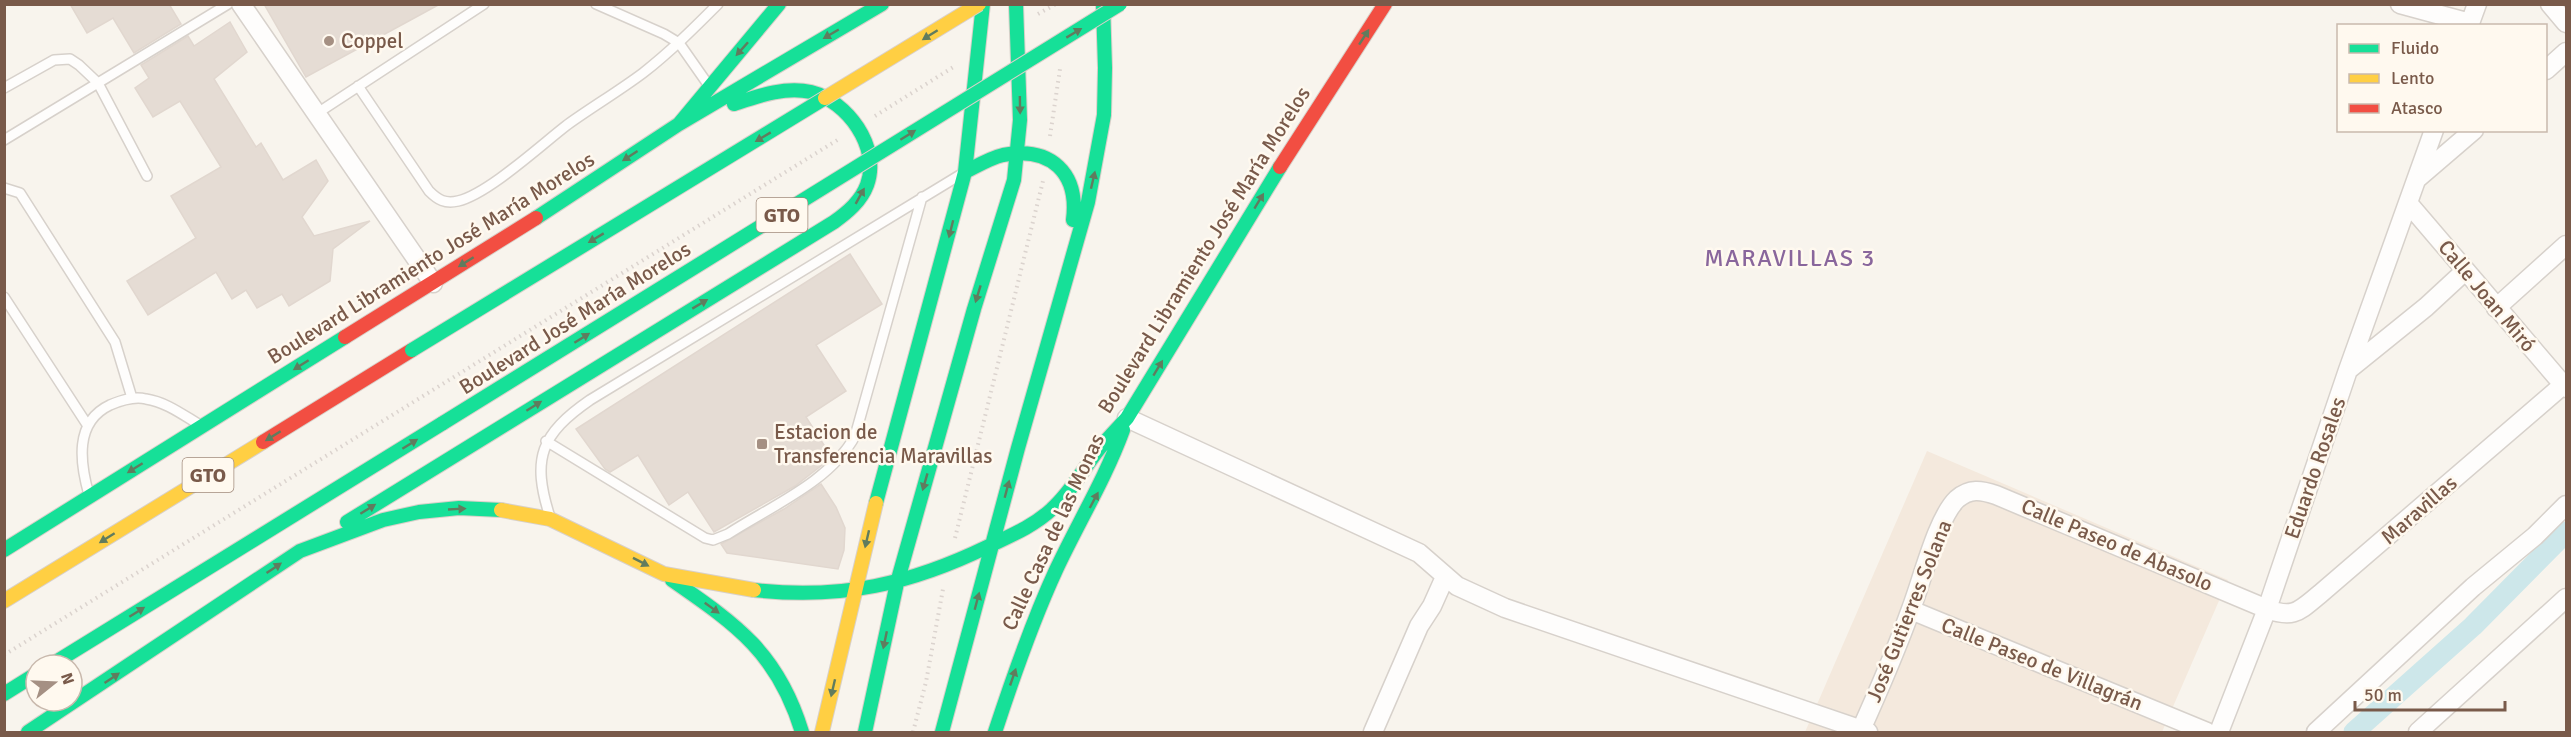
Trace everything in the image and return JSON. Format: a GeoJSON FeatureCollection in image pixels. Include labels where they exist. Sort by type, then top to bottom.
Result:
{"type":"FeatureCollection","features":[{"type":"Feature","properties":{"kind":"street"},"geometry":{"type":"LineString","coordinates":[[241,4],[433,283]]}},
{"type":"Feature","properties":{"kind":"street"},"geometry":{"type":"LineString","coordinates":[[679,124],[779,4]]}},
{"type":"Feature","properties":{"kind":"street","name":"Boulevard Libramiento José María Morelos"},"geometry":{"type":"LineString","coordinates":[[4,550],[433,283],[679,124],[882,4]]}},
{"type":"Feature","properties":{"kind":"street"},"geometry":{"type":"LineString","coordinates":[[822,732],[884,469],[944,257],[965,172],[973,107],[981,4]]}},
{"type":"Feature","properties":{"kind":"street","name":"GTO"},"geometry":{"type":"LineString","coordinates":[[4,601],[981,4]]}},
{"type":"Feature","properties":{"kind":"street"},"geometry":{"type":"LineString","coordinates":[[865,732],[897,583],[974,309],[1014,180],[1020,120],[1016,4]]}},
{"type":"Feature","properties":{"kind":"street"},"geometry":{"type":"LineString","coordinates":[[942,732],[1029,408],[1077,246],[1102,130],[1106,78],[1103,4]]}},
{"type":"Feature","properties":{"kind":"street","name":"Boulevard José María Morelos"},"geometry":{"type":"LineString","coordinates":[[70,653],[1120,4]]}},
{"type":"Feature","properties":{"kind":"street","name":"Boulevard Libramiento José María Morelos"},"geometry":{"type":"LineString","coordinates":[[28,732],[300,551],[383,520],[420,512],[459,508],[506,510],[550,519],[664,574],[724,586],[805,593],[855,590],[897,583],[948,566],[1019,532],[1050,511],[1072,488],[1099,449],[1127,418],[1285,159],[1385,4]]}},
{"type":"Feature","properties":{"kind":"street"},"geometry":{"type":"LineString","coordinates":[[2400,4],[2470,24],[2477,4]]}},
{"type":"Feature","properties":{"kind":"street"},"geometry":{"type":"LineString","coordinates":[[2550,4],[2566,23]]}},
{"type":"Feature","properties":{"kind":"street"},"geometry":{"type":"LineString","coordinates":[[2547,69],[2566,52]]}},
{"type":"Feature","properties":{"kind":"street"},"geometry":{"type":"LineString","coordinates":[[300,551],[834,222],[853,208],[864,192],[870,171],[867,148],[858,128],[842,109],[820,95],[792,90],[766,93],[679,124]]}},
{"type":"Feature","properties":{"kind":"street","name":"Eduardo Rosales"},"geometry":{"type":"LineString","coordinates":[[2219,732],[2267,609],[2348,370],[2433,132]]}},
{"type":"Feature","properties":{"kind":"street"},"geometry":{"type":"LineString","coordinates":[[2418,178],[2472,132]]}},
{"type":"Feature","properties":{"kind":"street"},"geometry":{"type":"LineString","coordinates":[[965,172],[1004,155],[1018,154],[1046,159],[1059,166],[1069,175],[1075,188],[1074,215],[1034,357],[1029,408]]}},
{"type":"Feature","properties":{"kind":"street","name":"Calle Joan Miró"},"geometry":{"type":"LineString","coordinates":[[2408,203],[2565,387]]}},
{"type":"Feature","properties":{"kind":"street"},"geometry":{"type":"LineString","coordinates":[[2496,308],[2566,245]]}},
{"type":"Feature","properties":{"kind":"street"},"geometry":{"type":"LineString","coordinates":[[2348,370],[2426,307],[2465,271]]}},
{"type":"Feature","properties":{"kind":"street","name":"Maravillas"},"geometry":{"type":"LineString","coordinates":[[2267,609],[2288,615],[2302,609],[2565,387]]}},
{"type":"Feature","properties":{"kind":"street"},"geometry":{"type":"LineString","coordinates":[[1127,418],[1419,553],[1457,586],[1505,608],[1863,732]]}},
{"type":"Feature","properties":{"kind":"street","name":"Calle Casa de las Monas"},"geometry":{"type":"LineString","coordinates":[[994,732],[1033,620],[1057,567],[1107,475],[1127,418]]}},
{"type":"Feature","properties":{"kind":"street","name":"Calle Paseo de Abasolo"},"geometry":{"type":"LineString","coordinates":[[1965,494],[1973,490],[1996,495],[2267,609]]}},
{"type":"Feature","properties":{"kind":"street","name":"José Gutierres Solana"},"geometry":{"type":"LineString","coordinates":[[1863,732],[1944,518],[1957,500],[1965,494]]}},
{"type":"Feature","properties":{"kind":"street"},"geometry":{"type":"LineString","coordinates":[[2316,732],[2473,587],[2535,536],[2566,505]]}},
{"type":"Feature","properties":{"kind":"street"},"geometry":{"type":"LineString","coordinates":[[664,574],[746,634],[770,659],[789,691],[802,732]]}},
{"type":"Feature","properties":{"kind":"street"},"geometry":{"type":"LineString","coordinates":[[1373,732],[1419,626],[1432,606],[1445,577]]}},
{"type":"Feature","properties":{"kind":"street"},"geometry":{"type":"LineString","coordinates":[[2418,732],[2565,604]]}},
{"type":"Feature","properties":{"kind":"street","name":"Calle Paseo de Villagrán"},"geometry":{"type":"LineString","coordinates":[[1911,610],[2207,732]]}},
{"type":"Feature","properties":{"kind":"street"},"geometry":{"type":"LineString","coordinates":[[4,694],[24,682]]}},
{"type":"Feature","properties":{"kind":"lane"},"geometry":{"type":"LineString","coordinates":[[4,140],[228,4]]}},
{"type":"Feature","properties":{"kind":"lane"},"geometry":{"type":"LineString","coordinates":[[316,114],[484,4]]}},
{"type":"Feature","properties":{"kind":"lane"},"geometry":{"type":"LineString","coordinates":[[596,4],[680,42],[709,86]]}},
{"type":"Feature","properties":{"kind":"lane"},"geometry":{"type":"LineString","coordinates":[[358,86],[429,191],[438,200],[458,201],[490,184],[567,125],[642,73],[680,42],[718,4]]}},
{"type":"Feature","properties":{"kind":"lane"},"geometry":{"type":"LineString","coordinates":[[4,88],[54,60],[70,59],[98,83],[147,176]]}},
{"type":"Feature","properties":{"kind":"lane"},"geometry":{"type":"LineString","coordinates":[[550,519],[541,482],[540,464],[546,441],[564,418],[965,172]]}},
{"type":"Feature","properties":{"kind":"lane"},"geometry":{"type":"LineString","coordinates":[[4,188],[20,193],[115,342],[132,398]]}},
{"type":"Feature","properties":{"kind":"lane"},"geometry":{"type":"LineString","coordinates":[[546,441],[705,538],[713,540],[728,534],[818,478],[835,465],[855,436],[922,197]]}},
{"type":"Feature","properties":{"kind":"lane"},"geometry":{"type":"LineString","coordinates":[[4,297],[88,426]]}},
{"type":"Feature","properties":{"kind":"lane"},"geometry":{"type":"LineString","coordinates":[[90,496],[81,456],[83,440],[88,426],[103,408],[132,398],[146,399],[162,404],[202,426]]}},
{"type":"Feature","properties":{"kind":"path"},"geometry":{"type":"LineString","coordinates":[[1018,25],[1056,4]]}},
{"type":"Feature","properties":{"kind":"path"},"geometry":{"type":"LineString","coordinates":[[4,655],[858,128],[976,52]]}},
{"type":"Feature","properties":{"kind":"path"},"geometry":{"type":"LineString","coordinates":[[913,732],[926,682],[948,566],[1040,196],[1060,68]]}},
{"type":"Feature","properties":{"kind":"shaded area"},"geometry":{"type":"Polygon","coordinates":[[[1927,451],[2228,580],[2162,732],[1805,732],[1927,451]]]}},
{"type":"Feature","properties":{"kind":"building"},"geometry":{"type":"Polygon","coordinates":[[[70,4],[169,4],[181,24],[134,53],[113,18],[87,33],[70,4]]]}},
{"type":"Feature","properties":{"kind":"building","name":"Coppel"},"geometry":{"type":"Polygon","coordinates":[[[264,4],[440,4],[306,77],[264,4]]]}},
{"type":"Feature","properties":{"kind":"building"},"geometry":{"type":"Polygon","coordinates":[[[230,22],[247,52],[214,79],[256,147],[261,143],[283,180],[316,160],[328,181],[302,217],[314,236],[370,221],[333,249],[330,281],[289,306],[282,294],[257,308],[246,290],[232,299],[216,272],[148,315],[127,281],[196,238],[171,196],[221,167],[180,101],[153,117],[135,88],[149,78],[141,65],[188,36],[194,46],[230,22]]]}},
{"type":"Feature","properties":{"kind":"building"},"geometry":{"type":"Polygon","coordinates":[[[850,254],[882,304],[816,345],[846,391],[806,417],[831,456],[826,462],[795,486],[714,532],[688,492],[669,505],[638,455],[610,472],[605,469],[576,429],[850,254]]]}},
{"type":"Feature","properties":{"kind":"building"},"geometry":{"type":"Polygon","coordinates":[[[821,484],[836,507],[845,528],[844,550],[838,569],[727,553],[721,544],[784,509],[821,484]]]}},
{"type":"Feature","properties":{"kind":"waterway"},"geometry":{"type":"LineString","coordinates":[[2354,732],[2473,626],[2566,532]]}},
{"type":"Feature","properties":{"kind":"traffic: fast"},"geometry":{"type":"LineString","coordinates":[[679,124],[779,4]]}},
{"type":"Feature","properties":{"kind":"traffic: fast"},"geometry":{"type":"LineString","coordinates":[[536,218],[679,124],[882,4]]}},
{"type":"Feature","properties":{"kind":"traffic: fast"},"geometry":{"type":"LineString","coordinates":[[876,503],[965,172],[983,4]]}},
{"type":"Feature","properties":{"kind":"traffic: fast"},"geometry":{"type":"LineString","coordinates":[[865,732],[897,583],[974,309],[1014,180],[1020,120],[1016,4]]}},
{"type":"Feature","properties":{"kind":"traffic: fast"},"geometry":{"type":"LineString","coordinates":[[942,732],[1018,448],[1088,202],[1104,115],[1103,4]]}},
{"type":"Feature","properties":{"kind":"traffic: fast"},"geometry":{"type":"LineString","coordinates":[[443,423],[1120,4]]}},
{"type":"Feature","properties":{"kind":"traffic: fast"},"geometry":{"type":"LineString","coordinates":[[347,522],[834,222],[858,201],[867,185],[870,170],[869,156],[858,128],[837,105],[824,97],[801,90],[772,93],[734,104]]}},
{"type":"Feature","properties":{"kind":"traffic: fast"},"geometry":{"type":"LineString","coordinates":[[412,350],[825,98]]}},
{"type":"Feature","properties":{"kind":"traffic: fast"},"geometry":{"type":"LineString","coordinates":[[965,172],[1003,155],[1020,153],[1048,159],[1066,176],[1074,203],[1073,220]]}},
{"type":"Feature","properties":{"kind":"traffic: fast"},"geometry":{"type":"LineString","coordinates":[[754,590],[816,593],[875,586],[932,570],[960,559],[1038,521],[1066,495],[1099,449],[1127,418],[1280,167]]}},
{"type":"Feature","properties":{"kind":"traffic: fast"},"geometry":{"type":"LineString","coordinates":[[4,550],[345,337]]}},
{"type":"Feature","properties":{"kind":"traffic: fast"},"geometry":{"type":"LineString","coordinates":[[70,653],[443,423]]}},
{"type":"Feature","properties":{"kind":"traffic: fast"},"geometry":{"type":"LineString","coordinates":[[995,732],[1023,650],[1047,590],[1108,466],[1123,430]]}},
{"type":"Feature","properties":{"kind":"traffic: fast"},"geometry":{"type":"LineString","coordinates":[[28,732],[300,551],[383,520],[419,512],[459,508],[501,510]]}},
{"type":"Feature","properties":{"kind":"traffic: fast"},"geometry":{"type":"LineString","coordinates":[[672,580],[716,612],[752,643],[781,681],[802,732]]}},
{"type":"Feature","properties":{"kind":"traffic: fast"},"geometry":{"type":"LineString","coordinates":[[4,694],[24,682]]}},
{"type":"Feature","properties":{"kind":"traffic: slow"},"geometry":{"type":"LineString","coordinates":[[825,98],[979,4]]}},
{"type":"Feature","properties":{"kind":"traffic: slow"},"geometry":{"type":"LineString","coordinates":[[4,601],[263,442]]}},
{"type":"Feature","properties":{"kind":"traffic: slow"},"geometry":{"type":"LineString","coordinates":[[822,732],[876,503]]}},
{"type":"Feature","properties":{"kind":"traffic: slow"},"geometry":{"type":"LineString","coordinates":[[501,510],[550,519],[664,574],[754,590]]}},
{"type":"Feature","properties":{"kind":"traffic: jam"},"geometry":{"type":"LineString","coordinates":[[1280,167],[1385,4]]}},
{"type":"Feature","properties":{"kind":"traffic: jam"},"geometry":{"type":"LineString","coordinates":[[345,337],[536,218]]}},
{"type":"Feature","properties":{"kind":"traffic: jam"},"geometry":{"type":"LineString","coordinates":[[263,442],[412,350]]}},
{"type":"Feature","properties":{"kind":"place","name":"Coppel"},"geometry":{"type":"Point","coordinates":[329,41]}},
{"type":"Feature","properties":{"kind":"place","name":"Estacion de Transferencia Maravillas"},"geometry":{"type":"Point","coordinates":[762,444]}},
{"type":"Feature","properties":{"kind":"district","name":"MARAVILLAS 3"},"geometry":{"type":"Point","coordinates":[1790,258]}}]}
